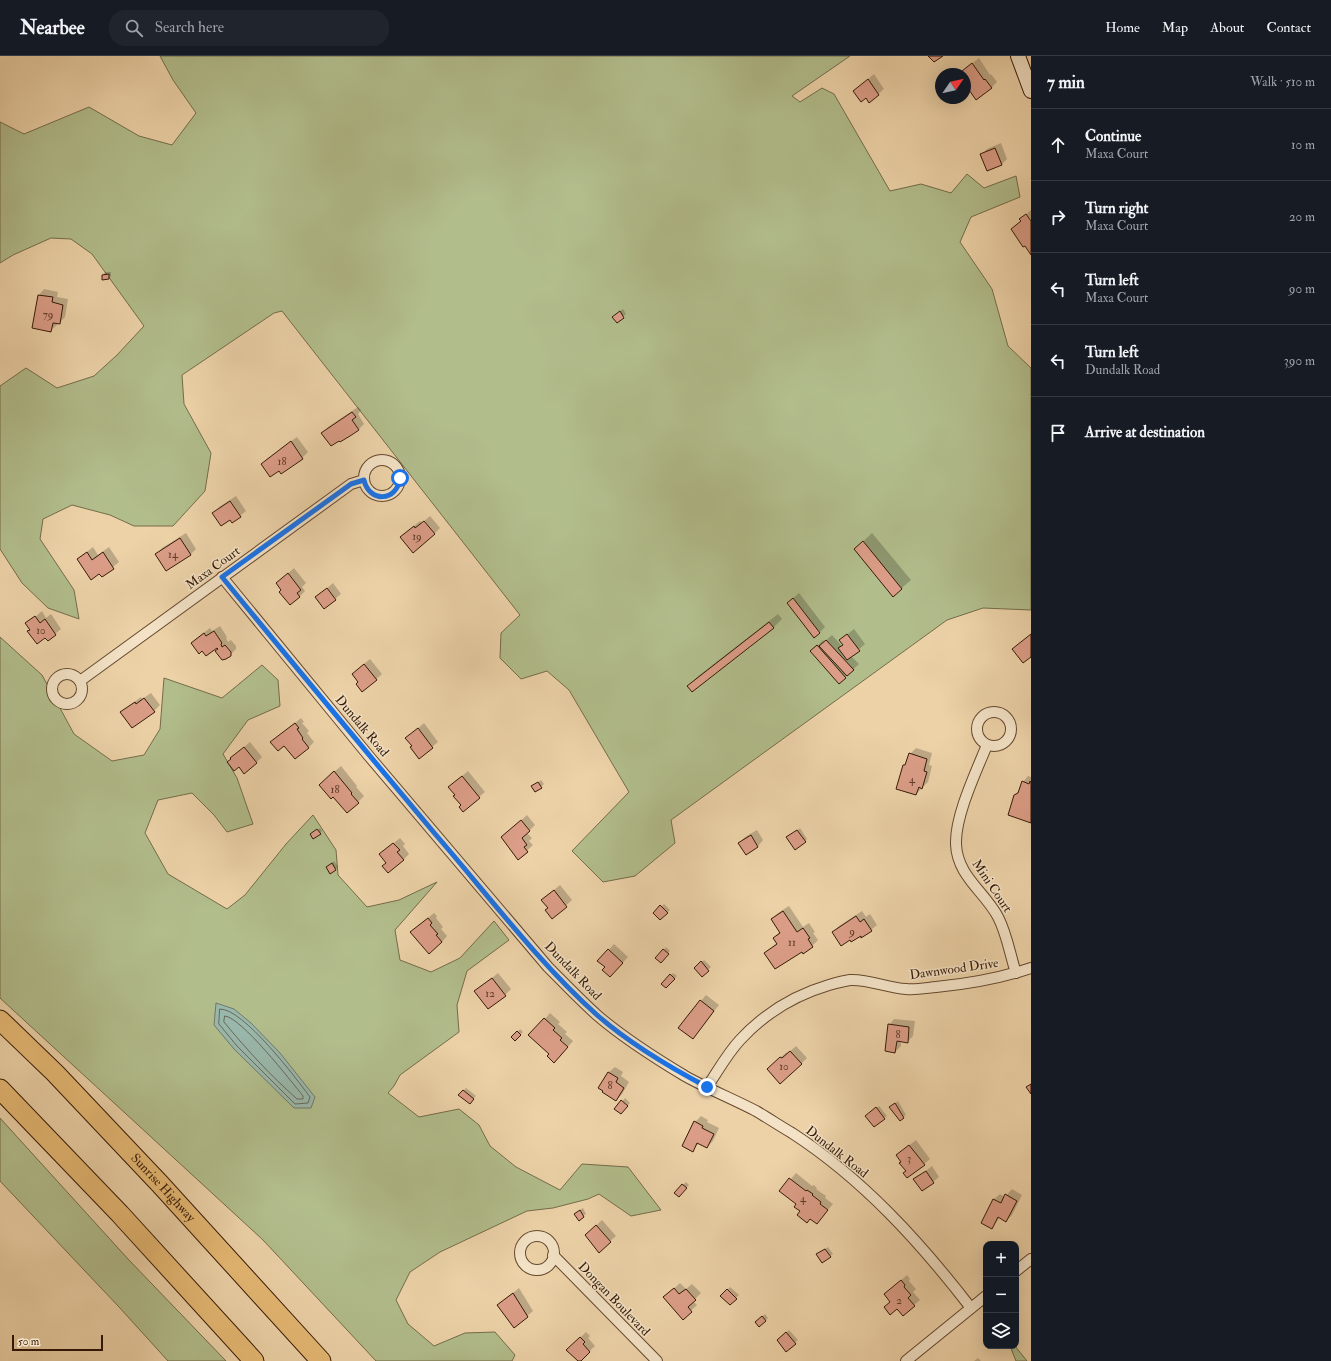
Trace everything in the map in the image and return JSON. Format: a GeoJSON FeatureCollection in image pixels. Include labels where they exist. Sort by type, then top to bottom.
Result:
{"type":"FeatureCollection","features":[{"type":"Feature","properties":{"kind":"highway","name":"Sunrise Highway"},"geometry":{"type":"LineString","coordinates":[[0,1020],[55,1073],[150,1173],[320,1361]]}},
{"type":"Feature","properties":{"kind":"highway"},"geometry":{"type":"LineString","coordinates":[[0,1090],[120,1214],[254,1361]]}},
{"type":"Feature","properties":{"kind":"main road"},"geometry":{"type":"LineString","coordinates":[[1018,56],[1031,91]]}},
{"type":"Feature","properties":{"kind":"street","name":"Maxa Court"},"geometry":{"type":"LineString","coordinates":[[80,681],[351,484],[364,480]]}},
{"type":"Feature","properties":{"kind":"street","name":"Dundalk Road"},"geometry":{"type":"LineString","coordinates":[[222,577],[374,761],[548,967],[584,1002],[644,1050],[686,1076],[757,1112],[792,1133],[839,1167],[872,1196],[900,1224],[941,1270],[971,1308]]}},
{"type":"Feature","properties":{"kind":"street","name":"Mini Court"},"geometry":{"type":"LineString","coordinates":[[987,745],[958,824],[956,846],[966,876],[988,903],[1001,923],[1016,973]]}},
{"type":"Feature","properties":{"kind":"street","name":"Dawnwood Drive"},"geometry":{"type":"LineString","coordinates":[[707,1087],[731,1051],[761,1020],[789,1002],[818,988],[848,980],[858,980],[881,986],[908,990],[969,982],[1016,973],[1031,968]]}},
{"type":"Feature","properties":{"kind":"street","name":"Dongan Boulevard"},"geometry":{"type":"LineString","coordinates":[[553,1255],[657,1361]]}},
{"type":"Feature","properties":{"kind":"street"},"geometry":{"type":"LineString","coordinates":[[1019,1269],[1031,1259]]}},
{"type":"Feature","properties":{"kind":"street"},"geometry":{"type":"LineString","coordinates":[[906,1361],[983,1298]]}},
{"type":"Feature","properties":{"kind":"green space"},"geometry":{"type":"Polygon","coordinates":[[[160,56],[850,56],[792,96],[800,102],[822,88],[834,94],[890,191],[921,184],[951,193],[967,174],[984,188],[1016,176],[1020,197],[971,217],[960,242],[992,289],[1008,346],[1031,368],[1031,610],[983,608],[947,620],[671,820],[675,843],[635,876],[603,882],[572,851],[629,792],[569,690],[547,671],[521,679],[500,658],[501,633],[520,615],[282,311],[274,313],[182,375],[184,404],[211,453],[205,491],[173,526],[134,526],[110,515],[72,505],[43,519],[40,539],[74,590],[79,619],[48,608],[22,583],[0,549],[0,386],[26,368],[57,388],[94,376],[117,355],[144,326],[92,254],[71,239],[51,238],[13,255],[0,263],[0,122],[24,134],[89,107],[139,136],[172,145],[196,113],[173,80],[160,56]]]}},
{"type":"Feature","properties":{"kind":"green space"},"geometry":{"type":"Polygon","coordinates":[[[0,637],[42,675],[74,734],[112,761],[144,755],[160,729],[164,678],[222,698],[262,665],[278,680],[280,706],[248,720],[223,754],[237,778],[253,824],[227,832],[214,815],[192,793],[158,800],[145,833],[168,874],[227,909],[245,895],[286,844],[313,815],[336,850],[338,875],[367,907],[399,900],[437,882],[395,930],[400,960],[431,972],[460,958],[494,921],[509,940],[467,971],[457,1005],[459,1032],[400,1075],[388,1093],[419,1117],[459,1109],[479,1125],[490,1146],[516,1167],[560,1190],[582,1164],[628,1167],[661,1210],[631,1216],[599,1194],[588,1199],[553,1208],[527,1211],[440,1252],[410,1272],[396,1300],[408,1324],[434,1346],[465,1333],[495,1332],[515,1355],[512,1361],[376,1361],[263,1240],[0,998],[0,637]]]}},
{"type":"Feature","properties":{"kind":"green space"},"geometry":{"type":"Polygon","coordinates":[[[0,1118],[128,1259],[226,1361],[168,1361],[0,1181],[0,1118]]]}},
{"type":"Feature","properties":{"kind":"green space"},"geometry":{"type":"Polygon","coordinates":[[[1011,1349],[1017,1349],[1027,1361],[1016,1361],[1011,1349]]]}},
{"type":"Feature","properties":{"kind":"water"},"geometry":{"type":"Polygon","coordinates":[[[216,1003],[234,1009],[251,1023],[280,1053],[315,1097],[311,1108],[294,1108],[234,1049],[214,1025],[216,1003]]]}},
{"type":"Feature","properties":{"kind":"building"},"geometry":{"type":"Polygon","coordinates":[[[928,56],[943,56],[934,62],[928,56]]]}},
{"type":"Feature","properties":{"kind":"building"},"geometry":{"type":"Polygon","coordinates":[[[972,63],[984,80],[985,79],[992,88],[976,100],[971,93],[971,68],[966,68],[972,63]]]}},
{"type":"Feature","properties":{"kind":"building"},"geometry":{"type":"Polygon","coordinates":[[[868,79],[879,95],[869,103],[866,98],[861,102],[853,91],[868,79]]]}},
{"type":"Feature","properties":{"kind":"building"},"geometry":{"type":"Polygon","coordinates":[[[995,148],[1002,165],[987,171],[980,154],[995,148]]]}},
{"type":"Feature","properties":{"kind":"building"},"geometry":{"type":"Polygon","coordinates":[[[1026,214],[1031,221],[1031,255],[1025,246],[1023,247],[1011,229],[1021,221],[1019,219],[1026,214]]]}},
{"type":"Feature","properties":{"kind":"building"},"geometry":{"type":"Polygon","coordinates":[[[109,274],[109,279],[102,280],[102,275],[109,274]]]}},
{"type":"Feature","properties":{"kind":"building"},"geometry":{"type":"Polygon","coordinates":[[[38,295],[53,297],[52,302],[63,305],[60,324],[53,323],[51,332],[32,328],[38,295]]]}},
{"type":"Feature","properties":{"kind":"building"},"geometry":{"type":"Polygon","coordinates":[[[620,311],[624,318],[617,323],[612,317],[620,311]]]}},
{"type":"Feature","properties":{"kind":"building"},"geometry":{"type":"Polygon","coordinates":[[[352,412],[356,417],[352,420],[359,430],[331,446],[321,433],[352,412]]]}},
{"type":"Feature","properties":{"kind":"building"},"geometry":{"type":"Polygon","coordinates":[[[291,441],[303,459],[281,474],[279,471],[270,477],[261,464],[291,441]]]}},
{"type":"Feature","properties":{"kind":"building"},"geometry":{"type":"Polygon","coordinates":[[[230,501],[241,517],[232,523],[230,520],[221,526],[212,513],[230,501]]]}},
{"type":"Feature","properties":{"kind":"building"},"geometry":{"type":"Polygon","coordinates":[[[424,521],[435,534],[413,553],[400,537],[414,526],[415,528],[424,521]]]}},
{"type":"Feature","properties":{"kind":"building"},"geometry":{"type":"Polygon","coordinates":[[[180,538],[191,555],[166,571],[155,554],[180,538]]]}},
{"type":"Feature","properties":{"kind":"building"},"geometry":{"type":"Polygon","coordinates":[[[863,541],[902,589],[893,597],[854,549],[863,541]]]}},
{"type":"Feature","properties":{"kind":"building"},"geometry":{"type":"Polygon","coordinates":[[[87,552],[92,560],[103,552],[114,569],[102,577],[99,574],[91,580],[77,559],[87,552]]]}},
{"type":"Feature","properties":{"kind":"building"},"geometry":{"type":"Polygon","coordinates":[[[288,573],[301,590],[297,593],[300,597],[290,605],[279,592],[281,590],[276,583],[288,573]]]}},
{"type":"Feature","properties":{"kind":"building"},"geometry":{"type":"Polygon","coordinates":[[[327,588],[336,600],[324,609],[315,597],[327,588]]]}},
{"type":"Feature","properties":{"kind":"building"},"geometry":{"type":"Polygon","coordinates":[[[793,598],[820,633],[814,638],[787,603],[793,598]]]}},
{"type":"Feature","properties":{"kind":"building"},"geometry":{"type":"Polygon","coordinates":[[[35,616],[40,623],[45,619],[56,635],[48,641],[45,638],[37,644],[27,631],[30,630],[25,623],[35,616]]]}},
{"type":"Feature","properties":{"kind":"building"},"geometry":{"type":"Polygon","coordinates":[[[769,622],[774,628],[692,692],[687,686],[769,622]]]}},
{"type":"Feature","properties":{"kind":"building"},"geometry":{"type":"Polygon","coordinates":[[[214,631],[222,643],[222,647],[225,645],[231,652],[231,656],[226,659],[222,660],[215,651],[218,649],[217,648],[206,656],[202,651],[199,654],[191,643],[204,633],[206,636],[214,631]]]}},
{"type":"Feature","properties":{"kind":"building"},"geometry":{"type":"Polygon","coordinates":[[[847,634],[860,651],[847,660],[838,648],[843,645],[839,640],[847,634]]]}},
{"type":"Feature","properties":{"kind":"building"},"geometry":{"type":"Polygon","coordinates":[[[1031,634],[1031,657],[1023,663],[1012,649],[1031,634]]]}},
{"type":"Feature","properties":{"kind":"building"},"geometry":{"type":"Polygon","coordinates":[[[826,640],[854,670],[847,676],[819,646],[826,640]]]}},
{"type":"Feature","properties":{"kind":"building"},"geometry":{"type":"Polygon","coordinates":[[[817,645],[846,678],[839,684],[810,651],[817,645]]]}},
{"type":"Feature","properties":{"kind":"building"},"geometry":{"type":"Polygon","coordinates":[[[364,664],[377,680],[362,692],[356,684],[358,682],[352,674],[364,664]]]}},
{"type":"Feature","properties":{"kind":"building"},"geometry":{"type":"Polygon","coordinates":[[[144,698],[155,712],[132,728],[120,712],[144,698]]]}},
{"type":"Feature","properties":{"kind":"building"},"geometry":{"type":"Polygon","coordinates":[[[295,723],[299,728],[297,729],[303,738],[302,739],[309,748],[295,759],[284,746],[278,751],[270,742],[295,723]]]}},
{"type":"Feature","properties":{"kind":"building"},"geometry":{"type":"Polygon","coordinates":[[[418,728],[433,748],[419,759],[410,747],[412,746],[405,738],[418,728]]]}},
{"type":"Feature","properties":{"kind":"building"},"geometry":{"type":"Polygon","coordinates":[[[244,747],[257,763],[244,774],[239,767],[234,771],[227,762],[244,747]]]}},
{"type":"Feature","properties":{"kind":"building"},"geometry":{"type":"Polygon","coordinates":[[[909,753],[927,759],[924,771],[927,772],[922,789],[919,787],[916,795],[896,789],[903,765],[905,765],[909,753]]]}},
{"type":"Feature","properties":{"kind":"building"},"geometry":{"type":"Polygon","coordinates":[[[334,771],[359,803],[347,813],[333,797],[331,799],[319,785],[334,771]]]}},
{"type":"Feature","properties":{"kind":"building"},"geometry":{"type":"Polygon","coordinates":[[[462,776],[480,798],[463,812],[459,807],[461,805],[453,796],[455,795],[448,787],[462,776]]]}},
{"type":"Feature","properties":{"kind":"building"},"geometry":{"type":"Polygon","coordinates":[[[1022,781],[1029,784],[1030,781],[1031,782],[1031,823],[1008,815],[1014,795],[1018,793],[1022,781]]]}},
{"type":"Feature","properties":{"kind":"building"},"geometry":{"type":"Polygon","coordinates":[[[538,782],[542,788],[535,792],[531,786],[538,782]]]}},
{"type":"Feature","properties":{"kind":"building"},"geometry":{"type":"Polygon","coordinates":[[[521,820],[530,831],[522,838],[527,845],[524,847],[528,852],[518,860],[501,837],[521,820]]]}},
{"type":"Feature","properties":{"kind":"building"},"geometry":{"type":"Polygon","coordinates":[[[317,829],[321,834],[313,839],[310,834],[317,829]]]}},
{"type":"Feature","properties":{"kind":"building"},"geometry":{"type":"Polygon","coordinates":[[[797,830],[806,842],[795,850],[786,837],[797,830]]]}},
{"type":"Feature","properties":{"kind":"building"},"geometry":{"type":"Polygon","coordinates":[[[751,835],[758,847],[746,855],[738,843],[751,835]]]}},
{"type":"Feature","properties":{"kind":"building"},"geometry":{"type":"Polygon","coordinates":[[[393,843],[400,850],[397,852],[404,860],[388,873],[382,866],[386,863],[379,854],[393,843]]]}},
{"type":"Feature","properties":{"kind":"building"},"geometry":{"type":"Polygon","coordinates":[[[332,863],[336,870],[330,874],[326,867],[332,863]]]}},
{"type":"Feature","properties":{"kind":"building"},"geometry":{"type":"Polygon","coordinates":[[[554,890],[567,907],[552,919],[545,910],[548,908],[541,900],[554,890]]]}},
{"type":"Feature","properties":{"kind":"building"},"geometry":{"type":"Polygon","coordinates":[[[660,905],[668,913],[660,920],[653,913],[660,905]]]}},
{"type":"Feature","properties":{"kind":"building"},"geometry":{"type":"Polygon","coordinates":[[[783,911],[797,932],[803,928],[810,938],[808,939],[813,947],[775,969],[764,953],[777,944],[773,938],[780,933],[771,919],[783,911]]]}},
{"type":"Feature","properties":{"kind":"building"},"geometry":{"type":"Polygon","coordinates":[[[856,916],[860,922],[864,919],[872,931],[861,938],[861,936],[851,942],[850,940],[841,946],[832,932],[856,916]]]}},
{"type":"Feature","properties":{"kind":"building"},"geometry":{"type":"Polygon","coordinates":[[[428,918],[432,923],[430,925],[438,934],[436,935],[442,942],[429,954],[410,932],[428,918]]]}},
{"type":"Feature","properties":{"kind":"building"},"geometry":{"type":"Polygon","coordinates":[[[608,949],[623,963],[610,977],[602,970],[605,967],[597,961],[608,949]]]}},
{"type":"Feature","properties":{"kind":"building"},"geometry":{"type":"Polygon","coordinates":[[[663,949],[669,954],[661,963],[655,958],[663,949]]]}},
{"type":"Feature","properties":{"kind":"building"},"geometry":{"type":"Polygon","coordinates":[[[701,961],[709,971],[702,977],[694,968],[701,961]]]}},
{"type":"Feature","properties":{"kind":"building"},"geometry":{"type":"Polygon","coordinates":[[[670,974],[675,979],[666,988],[661,984],[670,974]]]}},
{"type":"Feature","properties":{"kind":"building"},"geometry":{"type":"Polygon","coordinates":[[[492,978],[506,996],[488,1009],[474,991],[492,978]]]}},
{"type":"Feature","properties":{"kind":"building"},"geometry":{"type":"Polygon","coordinates":[[[700,1000],[714,1011],[693,1039],[678,1028],[700,1000]]]}},
{"type":"Feature","properties":{"kind":"building"},"geometry":{"type":"Polygon","coordinates":[[[544,1018],[555,1028],[553,1030],[562,1038],[560,1040],[568,1047],[554,1063],[547,1056],[549,1054],[528,1035],[544,1018]]]}},
{"type":"Feature","properties":{"kind":"building"},"geometry":{"type":"Polygon","coordinates":[[[888,1024],[909,1027],[908,1043],[897,1041],[895,1053],[885,1051],[888,1024]]]}},
{"type":"Feature","properties":{"kind":"building"},"geometry":{"type":"Polygon","coordinates":[[[517,1031],[521,1035],[515,1041],[511,1037],[517,1031]]]}},
{"type":"Feature","properties":{"kind":"building"},"geometry":{"type":"Polygon","coordinates":[[[790,1051],[802,1064],[780,1084],[767,1069],[780,1057],[782,1058],[790,1051]]]}},
{"type":"Feature","properties":{"kind":"building"},"geometry":{"type":"Polygon","coordinates":[[[608,1072],[618,1078],[616,1082],[624,1088],[616,1101],[598,1088],[608,1072]]]}},
{"type":"Feature","properties":{"kind":"building"},"geometry":{"type":"Polygon","coordinates":[[[1031,1084],[1031,1094],[1026,1087],[1031,1084]]]}},
{"type":"Feature","properties":{"kind":"building"},"geometry":{"type":"Polygon","coordinates":[[[463,1090],[474,1099],[470,1104],[458,1095],[463,1090]]]}},
{"type":"Feature","properties":{"kind":"building"},"geometry":{"type":"Polygon","coordinates":[[[621,1100],[628,1106],[621,1114],[614,1109],[621,1100]]]}},
{"type":"Feature","properties":{"kind":"building"},"geometry":{"type":"Polygon","coordinates":[[[895,1103],[904,1118],[900,1121],[889,1107],[895,1103]]]}},
{"type":"Feature","properties":{"kind":"building"},"geometry":{"type":"Polygon","coordinates":[[[876,1107],[885,1119],[874,1127],[865,1116],[876,1107]]]}},
{"type":"Feature","properties":{"kind":"building"},"geometry":{"type":"Polygon","coordinates":[[[694,1121],[703,1126],[702,1128],[714,1134],[707,1148],[697,1143],[693,1152],[682,1146],[694,1121]]]}},
{"type":"Feature","properties":{"kind":"building"},"geometry":{"type":"Polygon","coordinates":[[[909,1145],[925,1165],[907,1178],[903,1173],[906,1171],[899,1163],[901,1162],[896,1155],[909,1145]]]}},
{"type":"Feature","properties":{"kind":"building"},"geometry":{"type":"Polygon","coordinates":[[[926,1171],[934,1183],[922,1191],[913,1179],[926,1171]]]}},
{"type":"Feature","properties":{"kind":"building"},"geometry":{"type":"Polygon","coordinates":[[[789,1178],[806,1191],[807,1190],[813,1194],[812,1195],[821,1202],[820,1204],[828,1210],[817,1224],[810,1219],[807,1223],[797,1215],[800,1211],[794,1207],[796,1204],[779,1191],[789,1178]]]}},
{"type":"Feature","properties":{"kind":"building"},"geometry":{"type":"Polygon","coordinates":[[[682,1184],[687,1188],[679,1197],[674,1193],[682,1184]]]}},
{"type":"Feature","properties":{"kind":"building"},"geometry":{"type":"Polygon","coordinates":[[[1005,1194],[1017,1201],[1006,1222],[998,1217],[992,1229],[981,1223],[993,1199],[1001,1203],[1005,1194]]]}},
{"type":"Feature","properties":{"kind":"building"},"geometry":{"type":"Polygon","coordinates":[[[580,1210],[584,1217],[579,1221],[574,1214],[580,1210]]]}},
{"type":"Feature","properties":{"kind":"building"},"geometry":{"type":"Polygon","coordinates":[[[596,1225],[611,1242],[599,1253],[585,1235],[596,1225]]]}},
{"type":"Feature","properties":{"kind":"building"},"geometry":{"type":"Polygon","coordinates":[[[825,1249],[831,1257],[822,1263],[816,1254],[825,1249]]]}},
{"type":"Feature","properties":{"kind":"building"},"geometry":{"type":"Polygon","coordinates":[[[901,1280],[905,1285],[904,1287],[911,1295],[908,1298],[915,1306],[903,1316],[897,1309],[890,1315],[884,1307],[890,1302],[884,1294],[901,1280]]]}},
{"type":"Feature","properties":{"kind":"building"},"geometry":{"type":"Polygon","coordinates":[[[674,1288],[679,1294],[686,1289],[696,1300],[688,1307],[692,1312],[683,1320],[663,1297],[674,1288]]]}},
{"type":"Feature","properties":{"kind":"building"},"geometry":{"type":"Polygon","coordinates":[[[727,1289],[737,1299],[730,1305],[720,1296],[727,1289]]]}},
{"type":"Feature","properties":{"kind":"building"},"geometry":{"type":"Polygon","coordinates":[[[513,1293],[528,1317],[514,1328],[497,1305],[513,1293]]]}},
{"type":"Feature","properties":{"kind":"building"},"geometry":{"type":"Polygon","coordinates":[[[762,1316],[766,1321],[759,1327],[755,1322],[762,1316]]]}},
{"type":"Feature","properties":{"kind":"building"},"geometry":{"type":"Polygon","coordinates":[[[786,1332],[796,1344],[786,1352],[777,1340],[786,1332]]]}},
{"type":"Feature","properties":{"kind":"building"},"geometry":{"type":"Polygon","coordinates":[[[580,1337],[585,1342],[583,1344],[590,1352],[581,1361],[578,1361],[566,1350],[580,1337]]]}},
{"type":"Feature","properties":{"kind":"route"},"geometry":{"type":"LineString","coordinates":[[400,478],[400,484],[392,494],[380,497],[369,491],[365,486],[364,480],[351,484],[222,577],[368,754],[548,967],[599,1016],[638,1046],[686,1076],[707,1087]]}}]}
